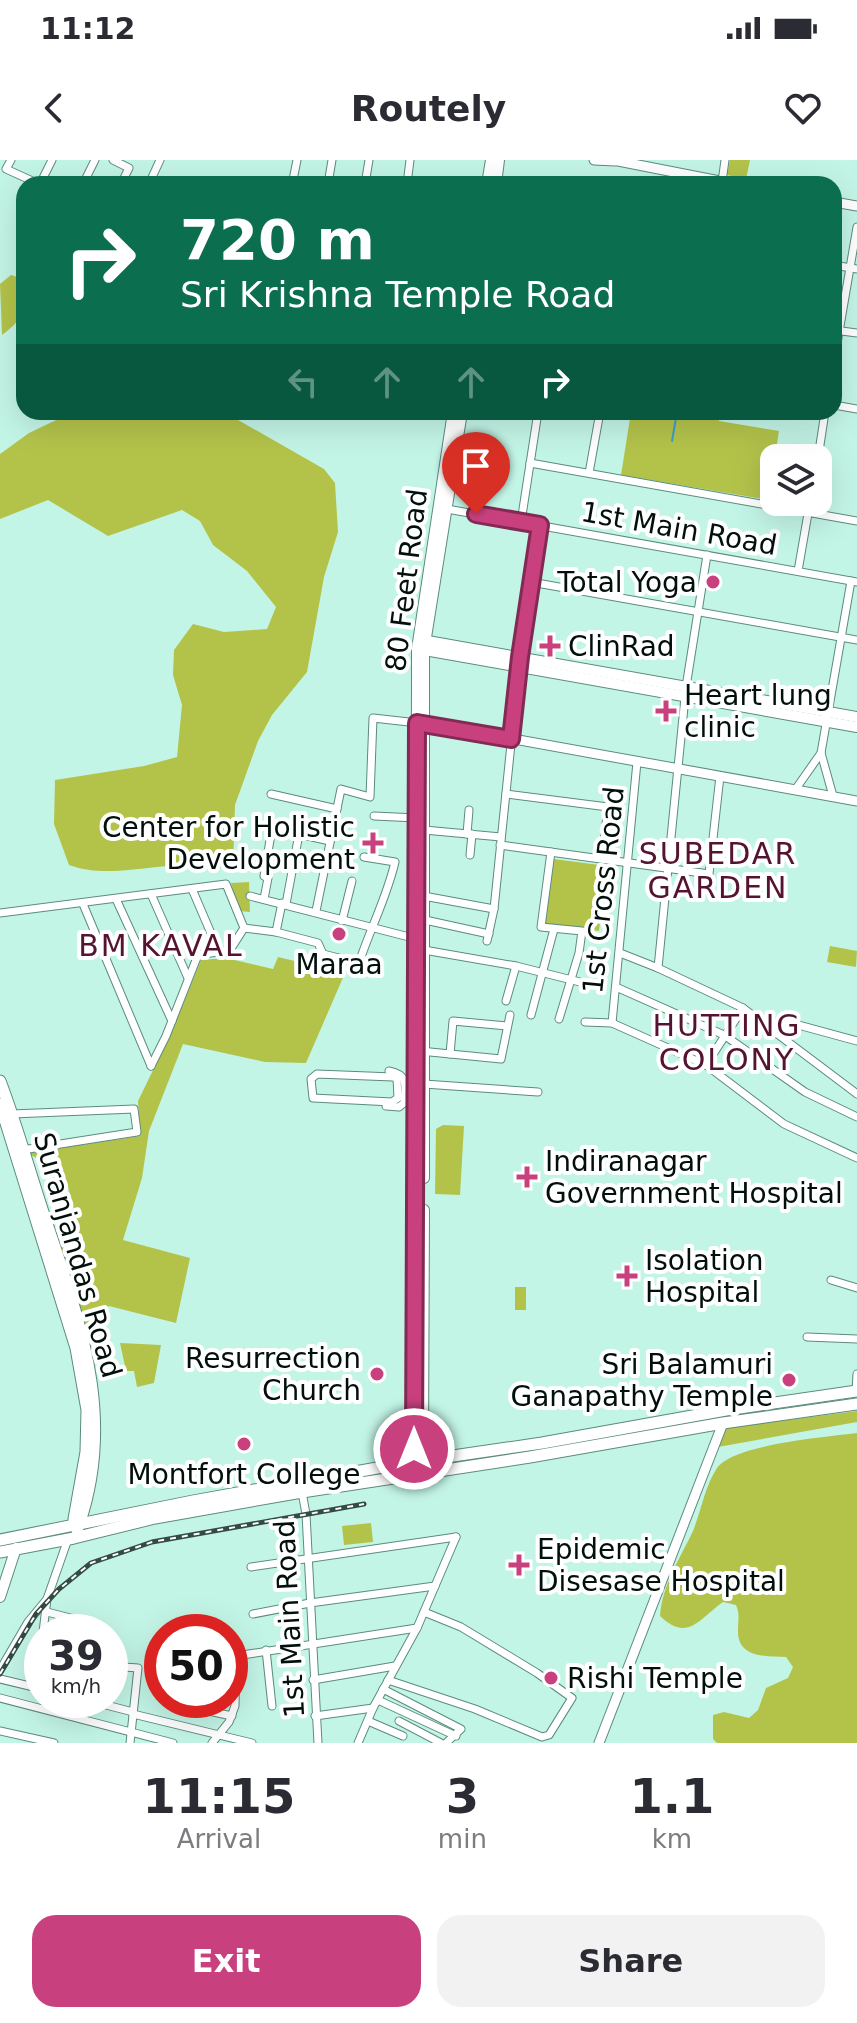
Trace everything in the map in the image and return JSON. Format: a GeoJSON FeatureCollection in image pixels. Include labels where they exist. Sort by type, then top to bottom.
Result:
{"type":"FeatureCollection","features":[{"type":"Feature","properties":{"kind":"main road","name":"80 Feet Road"},"geometry":{"type":"LineString","coordinates":[[422,1467],[419,1088],[425,920],[421,645],[452,420]]}},
{"type":"Feature","properties":{"kind":"main road","name":"80 Feet Road"},"geometry":{"type":"LineString","coordinates":[[433,566],[447,509],[461,420]]}},
{"type":"Feature","properties":{"kind":"main road"},"geometry":{"type":"LineString","coordinates":[[421,645],[826,717],[857,727]]}},
{"type":"Feature","properties":{"kind":"main road"},"geometry":{"type":"LineString","coordinates":[[826,717],[857,717]]}},
{"type":"Feature","properties":{"kind":"main road","name":"80 Feet Road"},"geometry":{"type":"LineString","coordinates":[[421,723],[417,818],[421,1051]]}},
{"type":"Feature","properties":{"kind":"main road","name":"Suranjandas Road"},"geometry":{"type":"LineString","coordinates":[[0,1081],[71,1295],[95,1394],[96,1441],[73,1532]]}},
{"type":"Feature","properties":{"kind":"main road","name":"Suranjandas Road"},"geometry":{"type":"LineString","coordinates":[[0,1104],[76,1348],[87,1410],[86,1452],[73,1532]]}},
{"type":"Feature","properties":{"kind":"main road"},"geometry":{"type":"LineString","coordinates":[[0,1540],[155,1518],[726,1410],[856,1391]]}},
{"type":"Feature","properties":{"kind":"main road"},"geometry":{"type":"LineString","coordinates":[[0,1552],[193,1501],[857,1404]]}},
{"type":"Feature","properties":{"kind":"main road"},"geometry":{"type":"LineString","coordinates":[[0,1597],[16,1548]]}},
{"type":"Feature","properties":{"kind":"street"},"geometry":{"type":"LineString","coordinates":[[11,160],[6,169],[22,176]]}},
{"type":"Feature","properties":{"kind":"street"},"geometry":{"type":"LineString","coordinates":[[113,160],[129,168],[125,176]]}},
{"type":"Feature","properties":{"kind":"street"},"geometry":{"type":"LineString","coordinates":[[594,160],[614,160],[692,176]]}},
{"type":"Feature","properties":{"kind":"street"},"geometry":{"type":"LineString","coordinates":[[672,172],[673,176]]}},
{"type":"Feature","properties":{"kind":"street"},"geometry":{"type":"LineString","coordinates":[[842,312],[854,268],[857,227]]}},
{"type":"Feature","properties":{"kind":"street"},"geometry":{"type":"LineString","coordinates":[[521,522],[537,420]]}},
{"type":"Feature","properties":{"kind":"street"},"geometry":{"type":"LineString","coordinates":[[589,473],[599,420]]}},
{"type":"Feature","properties":{"kind":"street"},"geometry":{"type":"LineString","coordinates":[[820,444],[824,420]]}},
{"type":"Feature","properties":{"kind":"street"},"geometry":{"type":"LineString","coordinates":[[530,463],[760,503]]}},
{"type":"Feature","properties":{"kind":"street","name":"1st Main Road"},"geometry":{"type":"LineString","coordinates":[[447,509],[854,582]]}},
{"type":"Feature","properties":{"kind":"street"},"geometry":{"type":"LineString","coordinates":[[798,571],[807,516]]}},
{"type":"Feature","properties":{"kind":"street"},"geometry":{"type":"LineString","coordinates":[[830,516],[857,521]]}},
{"type":"Feature","properties":{"kind":"street"},"geometry":{"type":"LineString","coordinates":[[425,920],[488,937],[494,909],[519,662],[540,525]]}},
{"type":"Feature","properties":{"kind":"street"},"geometry":{"type":"LineString","coordinates":[[658,968],[685,692],[707,555]]}},
{"type":"Feature","properties":{"kind":"street"},"geometry":{"type":"LineString","coordinates":[[531,582],[857,640]]}},
{"type":"Feature","properties":{"kind":"street"},"geometry":{"type":"LineString","coordinates":[[833,796],[821,753],[854,582]]}},
{"type":"Feature","properties":{"kind":"street"},"geometry":{"type":"LineString","coordinates":[[316,911],[341,789],[370,797],[373,718],[421,723],[857,801]]}},
{"type":"Feature","properties":{"kind":"street"},"geometry":{"type":"LineString","coordinates":[[795,790],[821,753]]}},
{"type":"Feature","properties":{"kind":"street","name":"1st Cross Road"},"geometry":{"type":"LineString","coordinates":[[612,1023],[637,762]]}},
{"type":"Feature","properties":{"kind":"street"},"geometry":{"type":"LineString","coordinates":[[424,830],[469,834],[551,852],[709,874],[720,776]]}},
{"type":"Feature","properties":{"kind":"street"},"geometry":{"type":"LineString","coordinates":[[271,794],[337,809]]}},
{"type":"Feature","properties":{"kind":"street"},"geometry":{"type":"LineString","coordinates":[[506,794],[608,807],[602,859]]}},
{"type":"Feature","properties":{"kind":"street"},"geometry":{"type":"LineString","coordinates":[[469,810],[470,855]]}},
{"type":"Feature","properties":{"kind":"street"},"geometry":{"type":"LineString","coordinates":[[374,816],[417,818]]}},
{"type":"Feature","properties":{"kind":"street"},"geometry":{"type":"LineString","coordinates":[[264,899],[268,878],[264,876],[267,827],[330,841]]}},
{"type":"Feature","properties":{"kind":"street"},"geometry":{"type":"LineString","coordinates":[[276,932],[299,834]]}},
{"type":"Feature","properties":{"kind":"street"},"geometry":{"type":"LineString","coordinates":[[551,852],[541,927],[582,931],[559,1019]]}},
{"type":"Feature","properties":{"kind":"street"},"geometry":{"type":"LineString","coordinates":[[244,928],[276,932],[318,943],[323,954],[359,963],[370,928],[390,887],[395,862],[364,857]]}},
{"type":"Feature","properties":{"kind":"street"},"geometry":{"type":"LineString","coordinates":[[342,921],[352,881]]}},
{"type":"Feature","properties":{"kind":"street"},"geometry":{"type":"LineString","coordinates":[[0,913],[226,884],[244,928]]}},
{"type":"Feature","properties":{"kind":"street"},"geometry":{"type":"LineString","coordinates":[[192,889],[219,952]]}},
{"type":"Feature","properties":{"kind":"street"},"geometry":{"type":"LineString","coordinates":[[151,894],[188,978]]}},
{"type":"Feature","properties":{"kind":"street"},"geometry":{"type":"LineString","coordinates":[[250,896],[417,939]]}},
{"type":"Feature","properties":{"kind":"street"},"geometry":{"type":"LineString","coordinates":[[429,897],[494,909]]}},
{"type":"Feature","properties":{"kind":"street"},"geometry":{"type":"LineString","coordinates":[[116,899],[172,1021]]}},
{"type":"Feature","properties":{"kind":"street"},"geometry":{"type":"LineString","coordinates":[[83,904],[151,1066],[198,955],[232,949],[244,928]]}},
{"type":"Feature","properties":{"kind":"street"},"geometry":{"type":"LineString","coordinates":[[531,1015],[554,929]]}},
{"type":"Feature","properties":{"kind":"street"},"geometry":{"type":"LineString","coordinates":[[424,950],[516,966],[588,984]]}},
{"type":"Feature","properties":{"kind":"street"},"geometry":{"type":"LineString","coordinates":[[620,953],[743,1008],[857,1094]]}},
{"type":"Feature","properties":{"kind":"street"},"geometry":{"type":"LineString","coordinates":[[506,1001],[516,966]]}},
{"type":"Feature","properties":{"kind":"street"},"geometry":{"type":"LineString","coordinates":[[616,987],[724,1035],[805,1092],[857,1117]]}},
{"type":"Feature","properties":{"kind":"street"},"geometry":{"type":"LineString","coordinates":[[706,1065],[743,1008]]}},
{"type":"Feature","properties":{"kind":"street"},"geometry":{"type":"LineString","coordinates":[[421,1051],[501,1059],[510,1015]]}},
{"type":"Feature","properties":{"kind":"street"},"geometry":{"type":"LineString","coordinates":[[768,1026],[780,1020],[857,1041]]}},
{"type":"Feature","properties":{"kind":"street"},"geometry":{"type":"LineString","coordinates":[[450,1054],[453,1021],[507,1026]]}},
{"type":"Feature","properties":{"kind":"street"},"geometry":{"type":"LineString","coordinates":[[585,1022],[612,1023],[706,1065],[784,1124],[857,1158]]}},
{"type":"Feature","properties":{"kind":"street"},"geometry":{"type":"LineString","coordinates":[[385,1106],[401,1106],[404,1103],[401,1090],[397,1078],[317,1074],[311,1079],[311,1094],[318,1099],[392,1102],[396,1101],[401,1090],[401,1075],[389,1071]]}},
{"type":"Feature","properties":{"kind":"street"},"geometry":{"type":"LineString","coordinates":[[401,1090],[538,1092]]}},
{"type":"Feature","properties":{"kind":"street"},"geometry":{"type":"LineString","coordinates":[[12,1114],[134,1109],[137,1132],[22,1150]]}},
{"type":"Feature","properties":{"kind":"street"},"geometry":{"type":"LineString","coordinates":[[831,1280],[857,1288]]}},
{"type":"Feature","properties":{"kind":"street"},"geometry":{"type":"LineString","coordinates":[[807,1337],[857,1339]]}},
{"type":"Feature","properties":{"kind":"street"},"geometry":{"type":"LineString","coordinates":[[856,1391],[857,1374]]}},
{"type":"Feature","properties":{"kind":"street"},"geometry":{"type":"LineString","coordinates":[[599,1743],[723,1423]]}},
{"type":"Feature","properties":{"kind":"street","name":"1st Main Road"},"geometry":{"type":"LineString","coordinates":[[302,1492],[318,1743]]}},
{"type":"Feature","properties":{"kind":"street"},"geometry":{"type":"LineString","coordinates":[[0,1670],[28,1622],[47,1599],[73,1532]]}},
{"type":"Feature","properties":{"kind":"street"},"geometry":{"type":"LineString","coordinates":[[251,1567],[456,1537],[417,1628],[373,1708],[358,1743]]}},
{"type":"Feature","properties":{"kind":"street"},"geometry":{"type":"LineString","coordinates":[[253,1614],[435,1586]]}},
{"type":"Feature","properties":{"kind":"street"},"geometry":{"type":"LineString","coordinates":[[47,1599],[47,1612],[55,1614]]}},
{"type":"Feature","properties":{"kind":"street"},"geometry":{"type":"LineString","coordinates":[[388,1680],[475,1709],[542,1737],[549,1735],[572,1698],[461,1627],[424,1612]]}},
{"type":"Feature","properties":{"kind":"street"},"geometry":{"type":"LineString","coordinates":[[248,1654],[417,1628]]}},
{"type":"Feature","properties":{"kind":"street"},"geometry":{"type":"LineString","coordinates":[[266,1650],[272,1706]]}},
{"type":"Feature","properties":{"kind":"street"},"geometry":{"type":"LineString","coordinates":[[313,1680],[395,1666]]}},
{"type":"Feature","properties":{"kind":"street"},"geometry":{"type":"LineString","coordinates":[[128,1667],[138,1668],[130,1743]]}},
{"type":"Feature","properties":{"kind":"street"},"geometry":{"type":"LineString","coordinates":[[0,1679],[24,1685]]}},
{"type":"Feature","properties":{"kind":"street"},"geometry":{"type":"LineString","coordinates":[[599,1743],[615,1714],[620,1687]]}},
{"type":"Feature","properties":{"kind":"street"},"geometry":{"type":"LineString","coordinates":[[383,1689],[461,1730],[444,1743],[399,1721]]}},
{"type":"Feature","properties":{"kind":"street"},"geometry":{"type":"LineString","coordinates":[[0,1698],[173,1743]]}},
{"type":"Feature","properties":{"kind":"street"},"geometry":{"type":"LineString","coordinates":[[378,1700],[456,1736]]}},
{"type":"Feature","properties":{"kind":"street"},"geometry":{"type":"LineString","coordinates":[[315,1716],[373,1708]]}},
{"type":"Feature","properties":{"kind":"street"},"geometry":{"type":"LineString","coordinates":[[128,1711],[252,1743]]}},
{"type":"Feature","properties":{"kind":"street"},"geometry":{"type":"LineString","coordinates":[[98,1723],[99,1718]]}},
{"type":"Feature","properties":{"kind":"street"},"geometry":{"type":"LineString","coordinates":[[212,1743],[231,1718]]}},
{"type":"Feature","properties":{"kind":"street"},"geometry":{"type":"LineString","coordinates":[[368,1721],[403,1736]]}},
{"type":"Feature","properties":{"kind":"street"},"geometry":{"type":"LineString","coordinates":[[0,1731],[54,1743]]}},
{"type":"Feature","properties":{"kind":"green space"},"geometry":{"type":"Polygon","coordinates":[[[730,160],[750,160],[747,176],[727,175],[730,160]]]}},
{"type":"Feature","properties":{"kind":"green space"},"geometry":{"type":"Polygon","coordinates":[[[11,275],[16,277],[16,323],[2,335],[0,284],[11,275]]]}},
{"type":"Feature","properties":{"kind":"green space"},"geometry":{"type":"Polygon","coordinates":[[[56,420],[238,420],[324,469],[335,483],[338,532],[324,577],[307,672],[272,715],[258,741],[235,805],[233,866],[170,866],[106,871],[69,865],[54,824],[55,780],[144,766],[177,757],[182,705],[173,675],[174,650],[193,624],[224,632],[267,629],[276,607],[247,571],[213,545],[200,521],[182,510],[108,536],[48,500],[0,519],[0,454],[29,433],[56,420]]]}},
{"type":"Feature","properties":{"kind":"green space"},"geometry":{"type":"Polygon","coordinates":[[[630,420],[719,420],[779,431],[777,444],[760,444],[760,499],[621,475],[630,420]]]}},
{"type":"Feature","properties":{"kind":"green space"},"geometry":{"type":"Polygon","coordinates":[[[554,859],[607,866],[599,931],[545,925],[554,859]]]}},
{"type":"Feature","properties":{"kind":"green space"},"geometry":{"type":"Polygon","coordinates":[[[249,882],[250,912],[239,911],[231,883],[249,882]]]}},
{"type":"Feature","properties":{"kind":"green space"},"geometry":{"type":"Polygon","coordinates":[[[830,946],[857,951],[856,967],[827,962],[830,946]]]}},
{"type":"Feature","properties":{"kind":"green space"},"geometry":{"type":"Polygon","coordinates":[[[278,957],[345,973],[306,1063],[265,1062],[183,1044],[149,1131],[142,1178],[123,1240],[190,1258],[176,1323],[109,1306],[86,1332],[59,1247],[78,1224],[65,1176],[28,1153],[140,1136],[138,1101],[173,1029],[201,960],[226,958],[273,969],[278,957]]]}},
{"type":"Feature","properties":{"kind":"green space"},"geometry":{"type":"Polygon","coordinates":[[[443,1125],[464,1126],[460,1195],[435,1194],[436,1129],[443,1125]]]}},
{"type":"Feature","properties":{"kind":"green space"},"geometry":{"type":"Polygon","coordinates":[[[515,1287],[526,1287],[526,1310],[515,1310],[515,1287]]]}},
{"type":"Feature","properties":{"kind":"green space"},"geometry":{"type":"Polygon","coordinates":[[[120,1343],[161,1345],[154,1383],[137,1387],[134,1371],[126,1371],[120,1343]]]}},
{"type":"Feature","properties":{"kind":"green space"},"geometry":{"type":"Polygon","coordinates":[[[857,1411],[857,1422],[718,1447],[726,1428],[857,1411]]]}},
{"type":"Feature","properties":{"kind":"green space"},"geometry":{"type":"Polygon","coordinates":[[[857,1433],[857,1743],[717,1743],[713,1739],[713,1715],[724,1712],[749,1718],[758,1710],[766,1688],[788,1678],[793,1667],[786,1657],[754,1654],[742,1646],[736,1605],[723,1602],[686,1628],[670,1624],[660,1616],[668,1583],[693,1531],[709,1483],[717,1468],[742,1453],[782,1443],[857,1433]]]}},
{"type":"Feature","properties":{"kind":"green space"},"geometry":{"type":"Polygon","coordinates":[[[371,1523],[373,1542],[344,1545],[342,1526],[371,1523]]]}},
{"type":"Feature","properties":{"kind":"waterway"},"geometry":{"type":"LineString","coordinates":[[672,441],[676,420]]}},
{"type":"Feature","properties":{"kind":"railway"},"geometry":{"type":"LineString","coordinates":[[0,1674],[36,1614],[59,1589],[91,1563],[152,1542],[364,1504]]}},
{"type":"Feature","properties":{"kind":"place","name":"Total Yoga"},"geometry":{"type":"Point","coordinates":[713,582]}},
{"type":"Feature","properties":{"kind":"place","name":"ClinRad"},"geometry":{"type":"Point","coordinates":[550,646]}},
{"type":"Feature","properties":{"kind":"place","name":"Heart lung clinic"},"geometry":{"type":"Point","coordinates":[666,711]}},
{"type":"Feature","properties":{"kind":"place","name":"Center for Holistic Development"},"geometry":{"type":"Point","coordinates":[373,843]}},
{"type":"Feature","properties":{"kind":"place","name":"Maraa"},"geometry":{"type":"Point","coordinates":[339,934]}},
{"type":"Feature","properties":{"kind":"place","name":"Indiranagar Government Hospital"},"geometry":{"type":"Point","coordinates":[527,1177]}},
{"type":"Feature","properties":{"kind":"place","name":"Isolation Hospital"},"geometry":{"type":"Point","coordinates":[627,1276]}},
{"type":"Feature","properties":{"kind":"place","name":"Resurrection Church"},"geometry":{"type":"Point","coordinates":[377,1374]}},
{"type":"Feature","properties":{"kind":"place","name":"Sri Balamuri Ganapathy Temple"},"geometry":{"type":"Point","coordinates":[789,1380]}},
{"type":"Feature","properties":{"kind":"place","name":"Montfort College"},"geometry":{"type":"Point","coordinates":[244,1444]}},
{"type":"Feature","properties":{"kind":"place","name":"Epidemic Disesase Hospital"},"geometry":{"type":"Point","coordinates":[519,1565]}},
{"type":"Feature","properties":{"kind":"place","name":"Rishi Temple"},"geometry":{"type":"Point","coordinates":[551,1678]}},
{"type":"Feature","properties":{"kind":"district","name":"SUBEDAR GARDEN"},"geometry":{"type":"Point","coordinates":[718,871]}},
{"type":"Feature","properties":{"kind":"district","name":"BM KAVAL"},"geometry":{"type":"Point","coordinates":[161,946]}},
{"type":"Feature","properties":{"kind":"district","name":"HUTTING COLONY"},"geometry":{"type":"Point","coordinates":[727,1043]}},
{"type":"Feature","properties":{"kind":"route"},"geometry":{"type":"LineString","coordinates":[[414,1449],[417,723],[511,739],[540,525],[476,514]]}}]}
